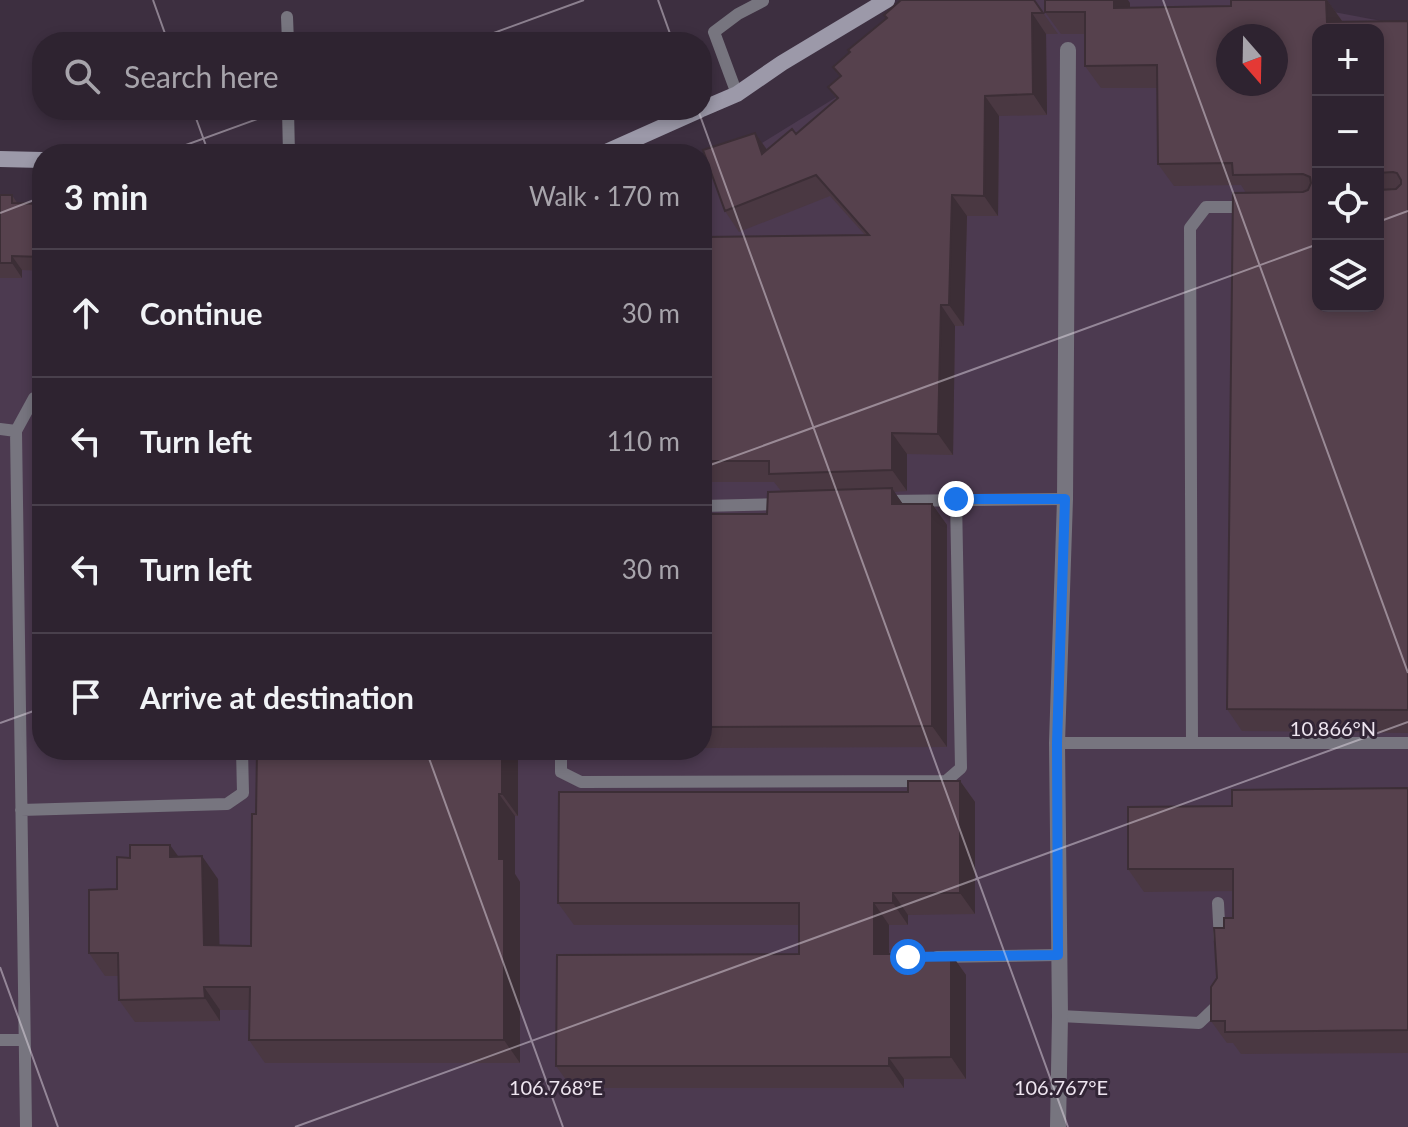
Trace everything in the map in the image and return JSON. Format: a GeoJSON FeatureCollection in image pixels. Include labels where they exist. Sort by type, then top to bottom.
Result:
{"type":"FeatureCollection","features":[{"type":"Feature","properties":{"kind":"street"},"geometry":{"type":"LineString","coordinates":[[712,105],[737,94],[887,0]]}},
{"type":"Feature","properties":{"kind":"street"},"geometry":{"type":"LineString","coordinates":[[1058,1127],[1057,743],[1065,499],[1068,50]]}},
{"type":"Feature","properties":{"kind":"street"},"geometry":{"type":"LineString","coordinates":[[624,144],[678,120]]}},
{"type":"Feature","properties":{"kind":"street"},"geometry":{"type":"LineString","coordinates":[[0,159],[32,160]]}},
{"type":"Feature","properties":{"kind":"lane"},"geometry":{"type":"LineString","coordinates":[[737,94],[714,32],[763,1]]}},
{"type":"Feature","properties":{"kind":"lane"},"geometry":{"type":"LineString","coordinates":[[287,17],[288,32]]}},
{"type":"Feature","properties":{"kind":"lane"},"geometry":{"type":"LineString","coordinates":[[288,120],[289,144]]}},
{"type":"Feature","properties":{"kind":"lane"},"geometry":{"type":"LineString","coordinates":[[1192,742],[1190,228],[1206,207],[1262,206]]}},
{"type":"Feature","properties":{"kind":"lane"},"geometry":{"type":"LineString","coordinates":[[26,1127],[16,431],[32,402]]}},
{"type":"Feature","properties":{"kind":"lane"},"geometry":{"type":"LineString","coordinates":[[0,429],[16,431]]}},
{"type":"Feature","properties":{"kind":"lane"},"geometry":{"type":"LineString","coordinates":[[561,760],[561,772],[581,782],[946,781],[961,768],[956,499]]}},
{"type":"Feature","properties":{"kind":"lane"},"geometry":{"type":"LineString","coordinates":[[877,501],[1065,499]]}},
{"type":"Feature","properties":{"kind":"lane"},"geometry":{"type":"LineString","coordinates":[[712,506],[797,503]]}},
{"type":"Feature","properties":{"kind":"lane"},"geometry":{"type":"LineString","coordinates":[[1057,743],[1408,743]]}},
{"type":"Feature","properties":{"kind":"lane"},"geometry":{"type":"LineString","coordinates":[[21,810],[227,804],[243,793],[242,760]]}},
{"type":"Feature","properties":{"kind":"lane"},"geometry":{"type":"LineString","coordinates":[[1218,903],[1221,958]]}},
{"type":"Feature","properties":{"kind":"lane"},"geometry":{"type":"LineString","coordinates":[[923,957],[1058,955]]}},
{"type":"Feature","properties":{"kind":"lane"},"geometry":{"type":"LineString","coordinates":[[1060,1016],[1199,1023],[1224,1000],[1223,986]]}},
{"type":"Feature","properties":{"kind":"lane"},"geometry":{"type":"LineString","coordinates":[[0,1040],[24,1040]]}},
{"type":"Feature","properties":{"kind":"shaded area"},"geometry":{"type":"Polygon","coordinates":[[[1008,0],[1270,0],[1408,26],[1408,1127],[0,1127],[0,214],[32,215],[32,760],[712,760],[712,174],[968,16],[1008,0]]]}},
{"type":"Feature","properties":{"kind":"building"},"geometry":{"type":"Polygon","coordinates":[[[901,0],[1034,0],[1043,13],[1032,13],[1033,94],[985,96],[984,196],[952,195],[949,305],[941,305],[938,434],[892,433],[892,470],[769,474],[769,461],[712,461],[712,237],[869,235],[816,175],[725,211],[712,175],[712,147],[755,133],[762,154],[792,129],[796,134],[838,98],[828,87],[841,76],[833,67],[850,52],[848,50],[887,18],[884,15],[901,0]]]}},
{"type":"Feature","properties":{"kind":"building"},"geometry":{"type":"Polygon","coordinates":[[[1045,0],[1114,0],[1114,8],[1231,6],[1231,0],[1326,0],[1327,22],[1408,21],[1408,710],[1227,709],[1233,193],[1303,192],[1308,190],[1310,177],[1303,174],[1233,175],[1232,163],[1158,164],[1157,65],[1085,66],[1085,12],[1045,12],[1045,0]]]}},
{"type":"Feature","properties":{"kind":"building"},"geometry":{"type":"Polygon","coordinates":[[[0,195],[12,195],[12,203],[32,204],[32,257],[12,256],[12,263],[0,263],[0,195]]]}},
{"type":"Feature","properties":{"kind":"building"},"geometry":{"type":"Polygon","coordinates":[[[892,488],[892,504],[932,504],[932,726],[712,727],[712,514],[767,514],[768,492],[892,488]]]}},
{"type":"Feature","properties":{"kind":"building"},"geometry":{"type":"Polygon","coordinates":[[[257,760],[502,760],[499,859],[504,859],[504,1040],[249,1040],[250,987],[204,987],[205,998],[119,1000],[118,953],[89,953],[89,890],[117,889],[117,857],[130,858],[130,845],[170,845],[170,857],[202,856],[204,945],[251,946],[252,814],[256,814],[257,760]]]}},
{"type":"Feature","properties":{"kind":"building"},"geometry":{"type":"Polygon","coordinates":[[[908,781],[960,781],[960,893],[893,893],[893,903],[874,903],[874,954],[951,954],[951,1057],[889,1058],[889,1066],[556,1066],[557,955],[799,954],[799,903],[558,903],[559,792],[908,792],[908,781]]]}},
{"type":"Feature","properties":{"kind":"building"},"geometry":{"type":"Polygon","coordinates":[[[1408,788],[1408,1030],[1225,1032],[1225,1021],[1211,1021],[1211,987],[1217,978],[1214,928],[1224,928],[1224,918],[1233,918],[1233,869],[1128,869],[1128,807],[1232,806],[1232,790],[1408,788]]]}},
{"type":"Feature","properties":{"kind":"route"},"geometry":{"type":"LineString","coordinates":[[908,957],[1058,955],[1057,743],[1065,499],[956,499]]}}]}
